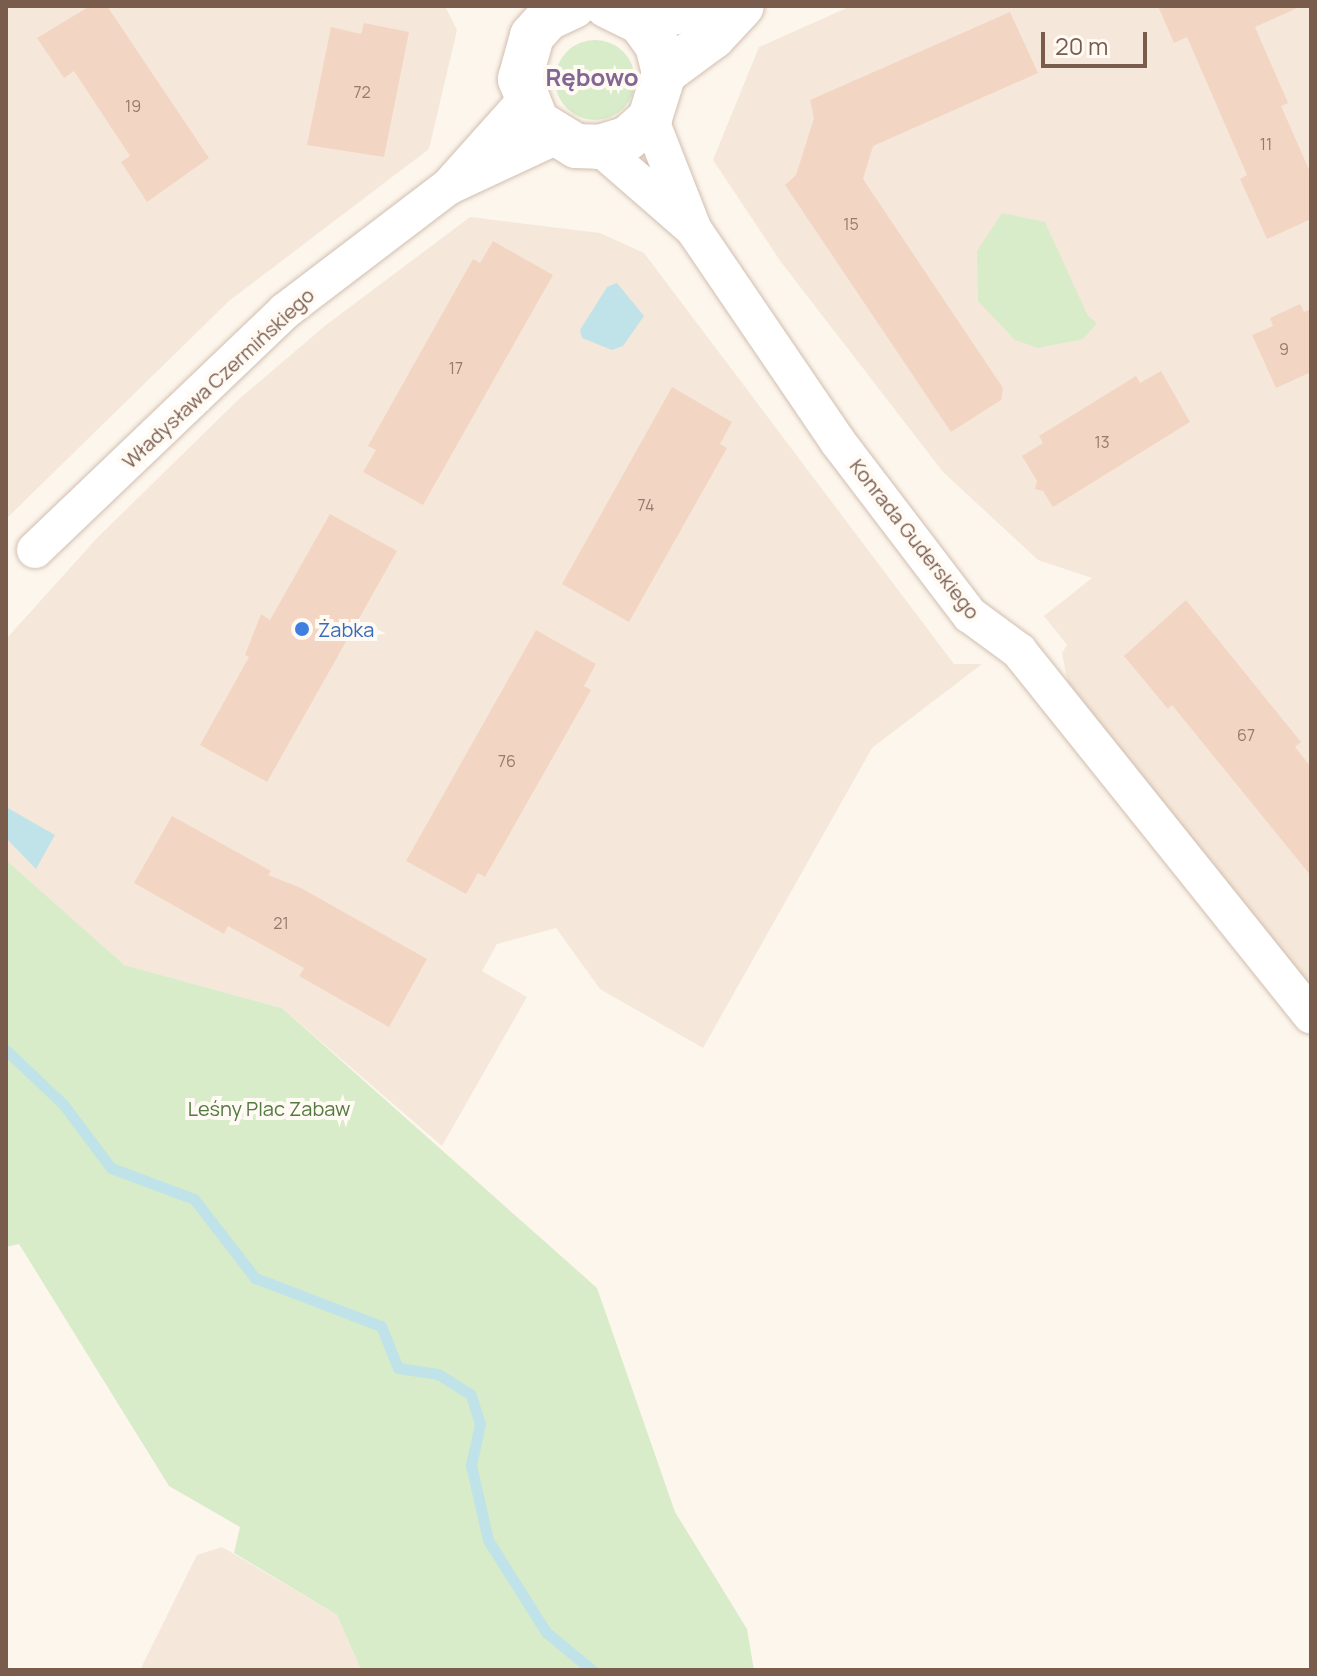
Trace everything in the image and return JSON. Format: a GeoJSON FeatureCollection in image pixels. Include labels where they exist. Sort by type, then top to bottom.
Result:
{"type":"FeatureCollection","features":[{"type":"Feature","properties":{"kind":"street"},"geometry":{"type":"LineString","coordinates":[[572,6],[526,21],[520,79],[525,101],[555,137],[599,147],[628,138],[650,118],[661,97],[664,73],[657,45],[624,14]]}},
{"type":"Feature","properties":{"kind":"street"},"geometry":{"type":"LineString","coordinates":[[624,14],[698,6]]}},
{"type":"Feature","properties":{"kind":"street"},"geometry":{"type":"LineString","coordinates":[[664,73],[713,37],[742,6]]}},
{"type":"Feature","properties":{"kind":"street","name":"Władysława Czermińskiego"},"geometry":{"type":"LineString","coordinates":[[35,550],[285,311],[448,187],[525,101]]}},
{"type":"Feature","properties":{"kind":"street","name":"Konrada Guderskiego"},"geometry":{"type":"LineString","coordinates":[[650,118],[694,230],[838,442],[970,615],[1019,651],[1311,1015]]}},
{"type":"Feature","properties":{"kind":"street","name":"Władysława Czermińskiego"},"geometry":{"type":"LineString","coordinates":[[448,187],[555,137]]}},
{"type":"Feature","properties":{"kind":"street","name":"Konrada Guderskiego"},"geometry":{"type":"LineString","coordinates":[[599,147],[694,230]]}},
{"type":"Feature","properties":{"kind":"shaded area"},"geometry":{"type":"Polygon","coordinates":[[[6,6],[445,6],[457,30],[429,149],[229,301],[6,519],[6,6]]]}},
{"type":"Feature","properties":{"kind":"shaded area"},"geometry":{"type":"Polygon","coordinates":[[[851,6],[1311,6],[1311,992],[1069,690],[1062,653],[1067,645],[1044,616],[1092,578],[1038,560],[943,472],[781,262],[713,160],[759,47],[851,6]]]}},
{"type":"Feature","properties":{"kind":"shaded area"},"geometry":{"type":"Polygon","coordinates":[[[470,217],[600,233],[644,253],[954,664],[982,664],[872,748],[703,1048],[600,989],[556,928],[497,944],[482,971],[527,997],[442,1146],[282,1008],[123,965],[6,860],[6,639],[98,537],[239,399],[326,325],[470,217]]]}},
{"type":"Feature","properties":{"kind":"shaded area"},"geometry":{"type":"Polygon","coordinates":[[[222,1547],[337,1615],[361,1670],[140,1670],[197,1555],[222,1547]]]}},
{"type":"Feature","properties":{"kind":"green space"},"geometry":{"type":"Polygon","coordinates":[[[595,40],[610,43],[623,52],[632,65],[635,80],[632,95],[623,108],[610,117],[595,120],[580,117],[567,108],[558,95],[555,80],[558,65],[567,52],[580,43],[595,40]]]}},
{"type":"Feature","properties":{"kind":"green space"},"geometry":{"type":"Polygon","coordinates":[[[1002,213],[1045,222],[1088,316],[1097,323],[1083,339],[1038,348],[1015,340],[978,301],[977,251],[1002,213]]]}},
{"type":"Feature","properties":{"kind":"green space","name":"Leśny Plac Zabaw"},"geometry":{"type":"Polygon","coordinates":[[[6,860],[124,965],[282,1008],[597,1288],[675,1512],[747,1629],[754,1670],[361,1670],[337,1615],[234,1553],[240,1527],[169,1486],[19,1244],[6,1247],[6,860]]]}},
{"type":"Feature","properties":{"kind":"water"},"geometry":{"type":"Polygon","coordinates":[[[617,283],[644,316],[623,346],[612,350],[582,338],[580,330],[607,287],[617,283]]]}},
{"type":"Feature","properties":{"kind":"water"},"geometry":{"type":"Polygon","coordinates":[[[6,807],[55,835],[36,869],[6,838],[6,807]]]}},
{"type":"Feature","properties":{"kind":"building"},"geometry":{"type":"Polygon","coordinates":[[[90,6],[107,6],[209,158],[147,202],[121,162],[130,156],[74,71],[64,78],[37,38],[90,6]]]}},
{"type":"Feature","properties":{"kind":"building"},"geometry":{"type":"Polygon","coordinates":[[[1158,6],[1302,6],[1255,27],[1288,103],[1281,106],[1311,174],[1311,219],[1267,239],[1240,179],[1247,175],[1187,37],[1174,43],[1158,6]]]}},
{"type":"Feature","properties":{"kind":"building"},"geometry":{"type":"Polygon","coordinates":[[[1010,12],[1038,73],[873,146],[863,179],[1003,388],[1001,400],[951,432],[785,185],[796,175],[814,118],[810,100],[1010,12]]]}},
{"type":"Feature","properties":{"kind":"building"},"geometry":{"type":"Polygon","coordinates":[[[364,23],[409,32],[384,157],[307,145],[331,27],[361,34],[364,23]]]}},
{"type":"Feature","properties":{"kind":"building"},"geometry":{"type":"Polygon","coordinates":[[[493,241],[553,275],[423,505],[363,472],[376,450],[368,446],[473,259],[480,263],[493,241]]]}},
{"type":"Feature","properties":{"kind":"building"},"geometry":{"type":"Polygon","coordinates":[[[1300,304],[1304,312],[1311,309],[1311,372],[1276,388],[1252,335],[1273,326],[1270,318],[1300,304]]]}},
{"type":"Feature","properties":{"kind":"building"},"geometry":{"type":"Polygon","coordinates":[[[1161,371],[1190,422],[1053,507],[1043,491],[1035,489],[1037,481],[1022,456],[1043,443],[1039,436],[1136,376],[1140,383],[1161,371]]]}},
{"type":"Feature","properties":{"kind":"building"},"geometry":{"type":"Polygon","coordinates":[[[672,387],[732,422],[720,444],[727,448],[629,622],[562,584],[672,387]]]}},
{"type":"Feature","properties":{"kind":"building"},"geometry":{"type":"Polygon","coordinates":[[[330,514],[397,551],[267,782],[200,745],[249,657],[245,655],[261,614],[270,620],[330,514]]]}},
{"type":"Feature","properties":{"kind":"building"},"geometry":{"type":"Polygon","coordinates":[[[1186,600],[1301,742],[1295,747],[1311,767],[1311,876],[1172,705],[1168,709],[1124,656],[1186,600]]]}},
{"type":"Feature","properties":{"kind":"building"},"geometry":{"type":"Polygon","coordinates":[[[536,630],[596,664],[584,686],[591,690],[485,877],[478,873],[466,894],[406,861],[536,630]]]}},
{"type":"Feature","properties":{"kind":"building"},"geometry":{"type":"Polygon","coordinates":[[[172,816],[271,871],[268,875],[301,888],[427,959],[389,1027],[299,976],[304,968],[228,926],[224,934],[134,883],[172,816]]]}},
{"type":"Feature","properties":{"kind":"waterway"},"geometry":{"type":"LineString","coordinates":[[6,1050],[63,1104],[111,1168],[194,1199],[255,1278],[381,1326],[398,1368],[438,1374],[471,1395],[480,1424],[471,1465],[488,1540],[546,1632],[592,1670]]}},
{"type":"Feature","properties":{"kind":"place","name":"Żabka"},"geometry":{"type":"Point","coordinates":[302,629]}},
{"type":"Feature","properties":{"kind":"district","name":"Rębowo"},"geometry":{"type":"Point","coordinates":[592,77]}}]}
